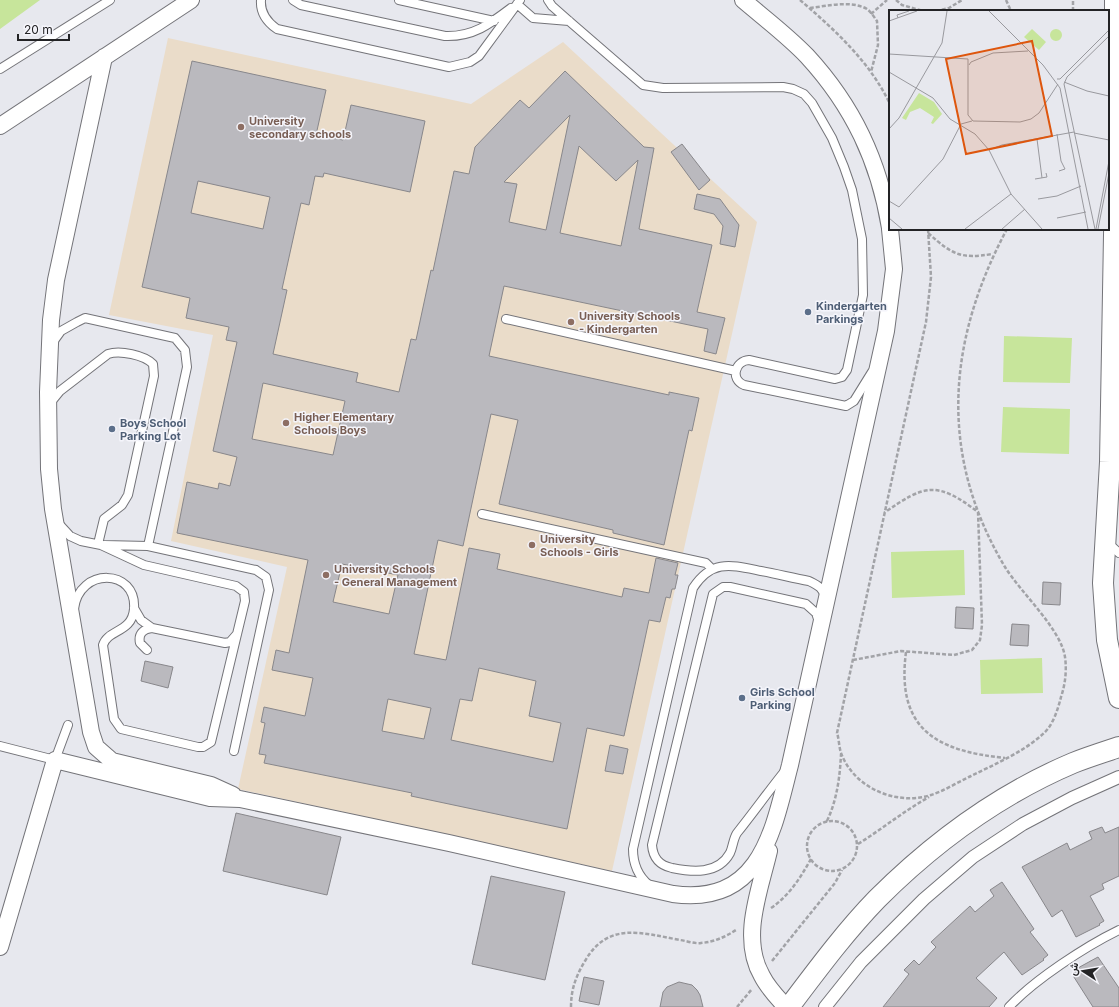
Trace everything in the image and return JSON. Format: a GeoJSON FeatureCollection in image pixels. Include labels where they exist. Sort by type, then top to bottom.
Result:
{"type":"FeatureCollection","features":[{"type":"Feature","properties":{"kind":"street"},"geometry":{"type":"LineString","coordinates":[[0,126],[191,0]]}},
{"type":"Feature","properties":{"kind":"street"},"geometry":{"type":"LineString","coordinates":[[743,0],[806,55],[834,88],[853,118],[871,153],[884,193],[889,222]]}},
{"type":"Feature","properties":{"kind":"street"},"geometry":{"type":"LineString","coordinates":[[1115,0],[1117,179],[1115,462],[1112,547],[1103,583],[1107,640],[1118,690]]}},
{"type":"Feature","properties":{"kind":"street"},"geometry":{"type":"LineString","coordinates":[[104,57],[58,265],[51,320],[48,412],[49,469],[57,542],[73,620],[91,732],[96,747],[112,761],[211,785],[240,799]]}},
{"type":"Feature","properties":{"kind":"street"},"geometry":{"type":"LineString","coordinates":[[890,230],[894,269],[891,298],[880,357],[790,765],[752,923],[754,955],[761,975],[774,993],[788,1007],[836,946],[876,900],[912,865],[954,831],[1021,788],[1073,763],[1119,747]]}},
{"type":"Feature","properties":{"kind":"street"},"geometry":{"type":"LineString","coordinates":[[0,948],[55,760],[210,798],[240,799],[449,843],[656,891],[686,896],[711,893],[741,879],[754,866],[764,851],[776,820]]}},
{"type":"Feature","properties":{"kind":"street"},"geometry":{"type":"LineString","coordinates":[[826,1007],[861,962],[924,899],[973,857],[1023,824],[1072,798],[1119,777]]}},
{"type":"Feature","properties":{"kind":"lane"},"geometry":{"type":"LineString","coordinates":[[0,69],[110,0]]}},
{"type":"Feature","properties":{"kind":"lane"},"geometry":{"type":"LineString","coordinates":[[261,0],[262,12],[268,22],[277,29],[449,67],[470,62],[479,56],[519,2]]}},
{"type":"Feature","properties":{"kind":"lane"},"geometry":{"type":"LineString","coordinates":[[293,0],[301,5],[445,36],[464,36],[494,21],[519,2]]}},
{"type":"Feature","properties":{"kind":"lane"},"geometry":{"type":"LineString","coordinates":[[399,0],[494,21]]}},
{"type":"Feature","properties":{"kind":"lane"},"geometry":{"type":"LineString","coordinates":[[548,0],[552,6],[635,79],[648,86],[663,88],[772,86],[793,89],[804,94],[812,103],[832,138],[852,190],[863,252],[863,296],[847,370],[842,378],[835,379],[749,360],[740,362],[736,371],[737,380],[744,385],[846,406],[854,401],[880,357]]}},
{"type":"Feature","properties":{"kind":"lane"},"geometry":{"type":"LineString","coordinates":[[519,2],[533,18],[569,21]]}},
{"type":"Feature","properties":{"kind":"lane"},"geometry":{"type":"LineString","coordinates":[[50,350],[55,337],[61,331],[85,318],[168,335],[181,343],[185,350],[187,367],[148,546]]}},
{"type":"Feature","properties":{"kind":"lane"},"geometry":{"type":"LineString","coordinates":[[506,319],[736,371]]}},
{"type":"Feature","properties":{"kind":"lane"},"geometry":{"type":"LineString","coordinates":[[48,412],[54,397],[108,354],[113,352],[143,357],[153,364],[154,376],[128,495],[122,505],[104,519],[100,544]]}},
{"type":"Feature","properties":{"kind":"lane"},"geometry":{"type":"LineString","coordinates":[[53,508],[59,524],[70,536],[81,541],[100,544],[148,546],[256,570],[266,577],[269,590],[234,751]]}},
{"type":"Feature","properties":{"kind":"lane"},"geometry":{"type":"LineString","coordinates":[[482,514],[706,564],[712,569]]}},
{"type":"Feature","properties":{"kind":"lane"},"geometry":{"type":"LineString","coordinates":[[100,544],[144,565],[240,588],[244,592],[245,601],[213,738],[207,745],[198,747],[126,731],[117,725],[114,719],[103,645],[107,638],[128,625],[134,608]]}},
{"type":"Feature","properties":{"kind":"lane"},"geometry":{"type":"LineString","coordinates":[[656,891],[647,884],[636,868],[633,858],[635,834],[693,588],[699,580],[712,569],[727,565],[737,566],[809,581],[818,585],[824,593],[825,605]]}},
{"type":"Feature","properties":{"kind":"lane"},"geometry":{"type":"LineString","coordinates":[[73,620],[75,606],[82,590],[98,578],[107,576],[122,582],[132,596],[134,608],[141,620],[152,628],[225,643],[230,642],[238,632]]}},
{"type":"Feature","properties":{"kind":"lane"},"geometry":{"type":"LineString","coordinates":[[790,765],[735,836],[729,854],[715,867],[694,872],[668,867],[661,864],[656,859],[652,845],[713,594],[723,587],[730,587],[806,604],[816,613],[819,631]]}},
{"type":"Feature","properties":{"kind":"lane"},"geometry":{"type":"LineString","coordinates":[[147,650],[140,643],[140,635],[142,631],[152,628]]}},
{"type":"Feature","properties":{"kind":"lane"},"geometry":{"type":"LineString","coordinates":[[0,746],[55,760],[68,725]]}},
{"type":"Feature","properties":{"kind":"lane"},"geometry":{"type":"LineString","coordinates":[[1009,1007],[1049,973],[1104,937],[1119,930]]}},
{"type":"Feature","properties":{"kind":"path"},"geometry":{"type":"LineString","coordinates":[[800,0],[838,34],[871,73],[889,102]]}},
{"type":"Feature","properties":{"kind":"path"},"geometry":{"type":"LineString","coordinates":[[871,14],[887,0]]}},
{"type":"Feature","properties":{"kind":"path"},"geometry":{"type":"LineString","coordinates":[[896,0],[902,4],[920,10]]}},
{"type":"Feature","properties":{"kind":"path"},"geometry":{"type":"LineString","coordinates":[[940,10],[949,8],[962,0]]}},
{"type":"Feature","properties":{"kind":"path"},"geometry":{"type":"LineString","coordinates":[[1006,0],[1011,10]]}},
{"type":"Feature","properties":{"kind":"path"},"geometry":{"type":"LineString","coordinates":[[810,8],[841,4],[855,5],[866,9],[878,21],[878,45],[871,73]]}},
{"type":"Feature","properties":{"kind":"path"},"geometry":{"type":"LineString","coordinates":[[858,844],[879,832],[905,811],[931,795],[1006,758],[1044,733],[1051,723],[1064,688],[1065,656],[1052,628],[1021,591],[1006,568],[978,512],[962,452],[957,399],[966,335],[973,307],[994,254],[1006,230]]}},
{"type":"Feature","properties":{"kind":"path"},"geometry":{"type":"LineString","coordinates":[[928,233],[945,248],[958,255],[973,257],[994,254]]}},
{"type":"Feature","properties":{"kind":"path"},"geometry":{"type":"LineString","coordinates":[[827,821],[836,794],[840,770],[841,752],[838,733],[930,298],[931,255],[928,233]]}},
{"type":"Feature","properties":{"kind":"path"},"geometry":{"type":"LineString","coordinates":[[884,513],[915,493],[931,489],[948,492],[978,512]]}},
{"type":"Feature","properties":{"kind":"path"},"geometry":{"type":"LineString","coordinates":[[853,660],[906,652],[954,655],[972,650],[980,640],[982,625],[978,512]]}},
{"type":"Feature","properties":{"kind":"path"},"geometry":{"type":"LineString","coordinates":[[906,652],[904,671],[906,692],[910,709],[920,726],[949,747],[979,756],[1006,758]]}},
{"type":"Feature","properties":{"kind":"path"},"geometry":{"type":"LineString","coordinates":[[841,752],[850,768],[861,781],[878,792],[896,798],[912,799],[931,795]]}},
{"type":"Feature","properties":{"kind":"path"},"geometry":{"type":"LineString","coordinates":[[737,1007],[752,990],[761,975],[835,883],[842,870],[854,859],[858,844],[854,833],[846,824],[838,821],[827,821],[816,827],[810,833],[807,848],[811,859],[819,868],[827,871],[842,870]]}},
{"type":"Feature","properties":{"kind":"path"},"geometry":{"type":"LineString","coordinates":[[571,1007],[571,994],[576,975],[588,954],[602,940],[614,934],[632,933],[700,943],[724,937],[752,923],[783,899],[800,879],[811,859]]}},
{"type":"Feature","properties":{"kind":"shaded area"},"geometry":{"type":"Polygon","coordinates":[[[168,38],[471,104],[563,42],[757,222],[612,871],[238,789],[287,567],[171,541],[213,335],[109,315],[168,38]]]}},
{"type":"Feature","properties":{"kind":"green space"},"geometry":{"type":"Polygon","coordinates":[[[0,0],[40,0],[0,29],[0,0]]]}},
{"type":"Feature","properties":{"kind":"green space"},"geometry":{"type":"Polygon","coordinates":[[[1004,336],[1072,338],[1070,383],[1003,382],[1004,336]]]}},
{"type":"Feature","properties":{"kind":"green space"},"geometry":{"type":"Polygon","coordinates":[[[1003,407],[1070,409],[1069,454],[1001,452],[1003,407]]]}},
{"type":"Feature","properties":{"kind":"green space"},"geometry":{"type":"Polygon","coordinates":[[[964,550],[965,595],[892,598],[891,552],[964,550]]]}},
{"type":"Feature","properties":{"kind":"green space"},"geometry":{"type":"Polygon","coordinates":[[[1042,658],[1043,693],[981,694],[980,660],[1042,658]]]}},
{"type":"Feature","properties":{"kind":"building"},"geometry":{"type":"Polygon","coordinates":[[[192,61],[326,90],[316,135],[343,140],[351,105],[425,121],[410,192],[324,173],[323,177],[315,176],[309,205],[301,203],[282,289],[287,290],[273,354],[358,373],[356,382],[399,392],[411,339],[416,340],[431,270],[433,271],[454,171],[469,174],[475,147],[520,100],[529,108],[565,71],[644,147],[654,148],[639,229],[712,245],[697,312],[725,318],[716,354],[704,351],[708,329],[504,286],[489,356],[669,395],[669,392],[699,398],[692,431],[689,430],[664,545],[613,533],[613,530],[499,504],[518,420],[491,414],[463,546],[438,540],[414,654],[446,660],[469,548],[500,554],[497,569],[622,597],[624,588],[649,593],[656,558],[678,563],[675,575],[678,575],[675,589],[672,589],[670,598],[666,597],[660,622],[649,620],[624,736],[587,728],[567,829],[411,796],[412,793],[264,763],[266,755],[259,754],[265,723],[261,722],[264,707],[305,716],[313,678],[272,670],[276,650],[289,653],[308,560],[177,533],[187,482],[218,489],[219,483],[230,486],[237,457],[213,451],[237,342],[226,340],[229,327],[186,318],[190,298],[142,287],[192,61]],[[570,115],[504,182],[517,184],[509,222],[546,230],[570,115]],[[579,146],[560,233],[621,246],[638,160],[616,181],[579,146]],[[198,181],[191,213],[263,229],[270,197],[198,181]],[[263,383],[252,439],[333,455],[345,401],[263,383]],[[342,564],[333,602],[389,614],[398,575],[342,564]],[[479,668],[472,701],[460,699],[451,740],[553,762],[561,723],[529,716],[536,681],[479,668]],[[388,699],[382,731],[424,739],[431,708],[388,699]]]}},
{"type":"Feature","properties":{"kind":"building"},"geometry":{"type":"Polygon","coordinates":[[[682,144],[710,180],[699,190],[671,152],[682,144]]]}},
{"type":"Feature","properties":{"kind":"building"},"geometry":{"type":"Polygon","coordinates":[[[697,194],[720,199],[739,225],[735,247],[720,244],[723,226],[714,214],[694,209],[697,194]]]}},
{"type":"Feature","properties":{"kind":"building"},"geometry":{"type":"Polygon","coordinates":[[[1043,582],[1061,583],[1060,605],[1042,604],[1043,582]]]}},
{"type":"Feature","properties":{"kind":"building"},"geometry":{"type":"Polygon","coordinates":[[[956,607],[974,608],[973,629],[955,628],[956,607]]]}},
{"type":"Feature","properties":{"kind":"building"},"geometry":{"type":"Polygon","coordinates":[[[1012,624],[1029,625],[1028,646],[1010,645],[1012,624]]]}},
{"type":"Feature","properties":{"kind":"building"},"geometry":{"type":"Polygon","coordinates":[[[145,661],[173,667],[168,688],[141,681],[145,661]]]}},
{"type":"Feature","properties":{"kind":"building"},"geometry":{"type":"Polygon","coordinates":[[[610,745],[628,749],[623,774],[605,771],[610,745]]]}},
{"type":"Feature","properties":{"kind":"building"},"geometry":{"type":"Polygon","coordinates":[[[236,813],[341,837],[327,895],[223,871],[236,813]]]}},
{"type":"Feature","properties":{"kind":"building"},"geometry":{"type":"Polygon","coordinates":[[[1102,827],[1105,833],[1119,827],[1119,876],[1102,884],[1104,889],[1090,896],[1104,921],[1099,924],[1100,925],[1076,937],[1062,910],[1052,917],[1022,867],[1067,843],[1070,850],[1092,839],[1089,832],[1102,827]]]}},
{"type":"Feature","properties":{"kind":"building"},"geometry":{"type":"Polygon","coordinates":[[[491,876],[565,892],[545,980],[472,964],[491,876]]]}},
{"type":"Feature","properties":{"kind":"building"},"geometry":{"type":"Polygon","coordinates":[[[1002,882],[1034,929],[1030,932],[1048,955],[1043,959],[1044,960],[1022,975],[1004,952],[976,978],[997,998],[989,1007],[883,1007],[909,974],[904,970],[914,960],[919,965],[936,947],[931,942],[970,906],[975,912],[994,896],[990,890],[1002,882]]]}},
{"type":"Feature","properties":{"kind":"building"},"geometry":{"type":"Polygon","coordinates":[[[1098,957],[1119,988],[1119,1007],[1093,1007],[1072,974],[1077,970],[1076,969],[1098,957]]]}},
{"type":"Feature","properties":{"kind":"building"},"geometry":{"type":"Polygon","coordinates":[[[584,977],[604,981],[599,1005],[579,1001],[584,977]]]}},
{"type":"Feature","properties":{"kind":"building"},"geometry":{"type":"Polygon","coordinates":[[[679,982],[692,985],[697,990],[703,1007],[660,1007],[663,992],[667,987],[679,982]]]}},
{"type":"Feature","properties":{"kind":"place","name":"University secondary schools"},"geometry":{"type":"Point","coordinates":[241,127]}},
{"type":"Feature","properties":{"kind":"place","name":"Kindergarten Parkings"},"geometry":{"type":"Point","coordinates":[808,312]}},
{"type":"Feature","properties":{"kind":"place","name":"University Schools - Kindergarten"},"geometry":{"type":"Point","coordinates":[571,322]}},
{"type":"Feature","properties":{"kind":"place","name":"Higher Elementary Schools Boys"},"geometry":{"type":"Point","coordinates":[286,423]}},
{"type":"Feature","properties":{"kind":"place","name":"Boys School Parking Lot"},"geometry":{"type":"Point","coordinates":[112,429]}},
{"type":"Feature","properties":{"kind":"place","name":"University Schools - Girls"},"geometry":{"type":"Point","coordinates":[532,545]}},
{"type":"Feature","properties":{"kind":"place","name":"University Schools - General Management"},"geometry":{"type":"Point","coordinates":[326,575]}},
{"type":"Feature","properties":{"kind":"place","name":"Girls School Parking"},"geometry":{"type":"Point","coordinates":[742,698]}}]}
